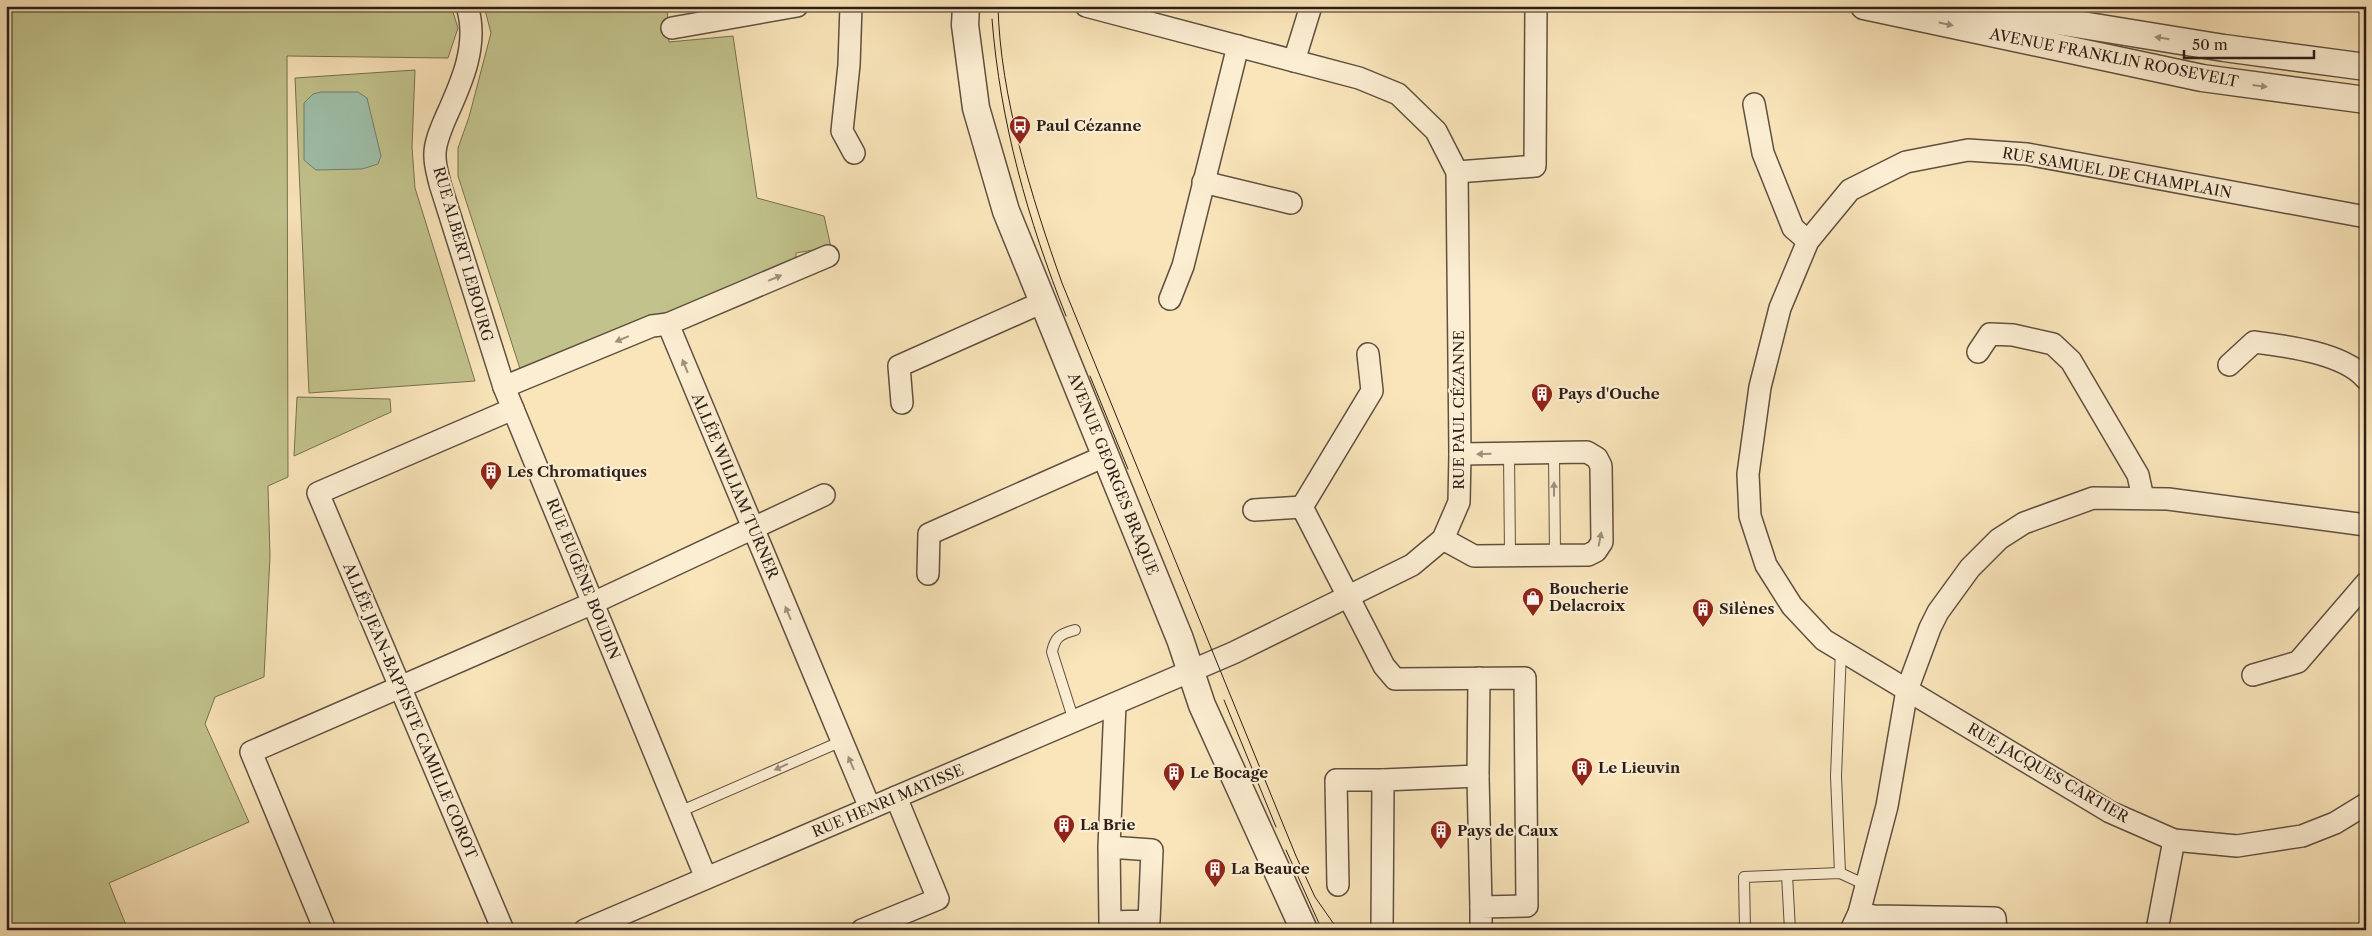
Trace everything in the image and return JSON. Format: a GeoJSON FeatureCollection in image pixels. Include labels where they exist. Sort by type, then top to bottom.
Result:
{"type":"FeatureCollection","features":[{"type":"Feature","properties":{"kind":"street","name":"RUE ALBERT LEBOURG"},"geometry":{"type":"LineString","coordinates":[[467,6],[471,19],[472,44],[456,96],[440,131],[434,156],[440,184],[504,388]]}},
{"type":"Feature","properties":{"kind":"street"},"geometry":{"type":"LineString","coordinates":[[672,28],[797,6]]}},
{"type":"Feature","properties":{"kind":"street"},"geometry":{"type":"LineString","coordinates":[[851,6],[849,65],[842,131],[854,153]]}},
{"type":"Feature","properties":{"kind":"street","name":"AVENUE GEORGES BRAQUE"},"geometry":{"type":"LineString","coordinates":[[966,6],[965,24],[976,108],[1006,211],[1180,639],[1202,705],[1304,930]]}},
{"type":"Feature","properties":{"kind":"street","name":"RUE PAUL CÉZANNE"},"geometry":{"type":"LineString","coordinates":[[1087,6],[1359,78],[1398,94],[1436,131],[1457,172],[1459,502],[1443,539],[1412,566],[1233,653],[1190,671]]}},
{"type":"Feature","properties":{"kind":"street"},"geometry":{"type":"LineString","coordinates":[[1294,61],[1311,6]]}},
{"type":"Feature","properties":{"kind":"street"},"geometry":{"type":"LineString","coordinates":[[1457,172],[1535,166],[1536,6]]}},
{"type":"Feature","properties":{"kind":"street","name":"AVENUE FRANKLIN ROOSEVELT"},"geometry":{"type":"LineString","coordinates":[[1864,6],[2202,78],[2366,100]]}},
{"type":"Feature","properties":{"kind":"street","name":"AVENUE FRANKLIN ROOSEVELT"},"geometry":{"type":"LineString","coordinates":[[1965,6],[2224,48],[2366,66]]}},
{"type":"Feature","properties":{"kind":"street"},"geometry":{"type":"LineString","coordinates":[[1170,299],[1183,266],[1238,46]]}},
{"type":"Feature","properties":{"kind":"street"},"geometry":{"type":"LineString","coordinates":[[1754,104],[1764,153],[1793,228],[1808,241]]}},
{"type":"Feature","properties":{"kind":"street","name":"RUE SAMUEL DE CHAMPLAIN"},"geometry":{"type":"LineString","coordinates":[[1907,690],[1824,640],[1792,606],[1766,565],[1750,516],[1748,474],[1760,386],[1780,308],[1808,241],[1850,190],[1906,162],[1968,150],[2027,154],[2366,217]]}},
{"type":"Feature","properties":{"kind":"street"},"geometry":{"type":"LineString","coordinates":[[1203,182],[1290,203]]}},
{"type":"Feature","properties":{"kind":"street"},"geometry":{"type":"LineString","coordinates":[[504,388],[652,326],[668,324],[828,256]]}},
{"type":"Feature","properties":{"kind":"street"},"geometry":{"type":"LineString","coordinates":[[902,403],[899,366],[1043,302]]}},
{"type":"Feature","properties":{"kind":"street","name":"ALLÉE WILLIAM TURNER"},"geometry":{"type":"LineString","coordinates":[[668,324],[870,808]]}},
{"type":"Feature","properties":{"kind":"street"},"geometry":{"type":"LineString","coordinates":[[1978,352],[1990,334],[2013,336],[2053,344],[2071,360],[2116,437],[2138,475],[2143,498]]}},
{"type":"Feature","properties":{"kind":"street"},"geometry":{"type":"LineString","coordinates":[[2229,365],[2254,342],[2300,348],[2357,368],[2366,379]]}},
{"type":"Feature","properties":{"kind":"street"},"geometry":{"type":"LineString","coordinates":[[1302,507],[1372,391],[1368,354]]}},
{"type":"Feature","properties":{"kind":"street","name":"RUE EUGÈNE BOUDIN"},"geometry":{"type":"LineString","coordinates":[[504,388],[706,878]]}},
{"type":"Feature","properties":{"kind":"street","name":"ALLÉE JEAN-BAPTISTE CAMILLE COROT"},"geometry":{"type":"LineString","coordinates":[[503,930],[318,493],[513,409]]}},
{"type":"Feature","properties":{"kind":"street"},"geometry":{"type":"LineString","coordinates":[[1443,539],[1474,556],[1588,555],[1596,551],[1602,542],[1601,466],[1597,458],[1587,452],[1460,454]]}},
{"type":"Feature","properties":{"kind":"street"},"geometry":{"type":"LineString","coordinates":[[928,574],[929,534],[1105,456]]}},
{"type":"Feature","properties":{"kind":"street"},"geometry":{"type":"LineString","coordinates":[[325,930],[251,752],[593,603],[824,495]]}},
{"type":"Feature","properties":{"kind":"street"},"geometry":{"type":"LineString","coordinates":[[1855,921],[1887,806],[1907,690],[1938,612],[1970,568],[1999,539],[2024,523],[2093,498],[2168,499],[2366,525]]}},
{"type":"Feature","properties":{"kind":"street"},"geometry":{"type":"LineString","coordinates":[[1254,510],[1302,507]]}},
{"type":"Feature","properties":{"kind":"street"},"geometry":{"type":"LineString","coordinates":[[1302,507],[1384,666],[1395,679],[1525,678],[1527,906],[1481,907]]}},
{"type":"Feature","properties":{"kind":"street"},"geometry":{"type":"LineString","coordinates":[[2254,676],[2298,662],[2366,583]]}},
{"type":"Feature","properties":{"kind":"street","name":"RUE HENRI MATISSE"},"geometry":{"type":"LineString","coordinates":[[585,930],[1190,671]]}},
{"type":"Feature","properties":{"kind":"street"},"geometry":{"type":"LineString","coordinates":[[1479,678],[1478,776],[1481,930]]}},
{"type":"Feature","properties":{"kind":"street","name":"RUE JACQUES CARTIER"},"geometry":{"type":"LineString","coordinates":[[1907,690],[2110,812],[2174,840],[2237,846],[2302,836],[2335,823],[2366,804]]}},
{"type":"Feature","properties":{"kind":"street"},"geometry":{"type":"LineString","coordinates":[[1109,846],[1115,704]]}},
{"type":"Feature","properties":{"kind":"street"},"geometry":{"type":"LineString","coordinates":[[1338,885],[1336,780],[1478,776]]}},
{"type":"Feature","properties":{"kind":"street"},"geometry":{"type":"LineString","coordinates":[[1382,930],[1383,780]]}},
{"type":"Feature","properties":{"kind":"street"},"geometry":{"type":"LineString","coordinates":[[862,930],[938,899],[896,797]]}},
{"type":"Feature","properties":{"kind":"street"},"geometry":{"type":"LineString","coordinates":[[2157,930],[2174,840]]}},
{"type":"Feature","properties":{"kind":"street"},"geometry":{"type":"LineString","coordinates":[[1855,921],[1874,916],[1995,918],[1996,930]]}},
{"type":"Feature","properties":{"kind":"lane"},"geometry":{"type":"LineString","coordinates":[[1554,453],[1555,555]]}},
{"type":"Feature","properties":{"kind":"lane"},"geometry":{"type":"LineString","coordinates":[[1509,454],[1510,556]]}},
{"type":"Feature","properties":{"kind":"lane"},"geometry":{"type":"LineString","coordinates":[[1074,721],[1052,652],[1054,640],[1062,633],[1075,630]]}},
{"type":"Feature","properties":{"kind":"lane"},"geometry":{"type":"LineString","coordinates":[[1840,873],[1836,776],[1841,650]]}},
{"type":"Feature","properties":{"kind":"lane"},"geometry":{"type":"LineString","coordinates":[[679,812],[842,741]]}},
{"type":"Feature","properties":{"kind":"lane"},"geometry":{"type":"LineString","coordinates":[[1745,930],[1744,877],[1840,873],[1866,885]]}},
{"type":"Feature","properties":{"kind":"lane"},"geometry":{"type":"LineString","coordinates":[[1787,875],[1790,930]]}},
{"type":"Feature","properties":{"kind":"green space"},"geometry":{"type":"Polygon","coordinates":[[[6,6],[451,6],[458,28],[448,58],[287,56],[288,477],[268,486],[270,556],[264,677],[215,697],[205,724],[249,822],[109,883],[128,930],[6,930],[6,6]]]}},
{"type":"Feature","properties":{"kind":"green space"},"geometry":{"type":"Polygon","coordinates":[[[484,6],[667,6],[669,42],[733,36],[757,198],[824,216],[831,247],[796,253],[796,263],[522,375],[458,176],[458,148],[469,117],[491,33],[484,6]]]}},
{"type":"Feature","properties":{"kind":"green space"},"geometry":{"type":"Polygon","coordinates":[[[415,70],[412,147],[415,188],[475,381],[309,393],[295,78],[415,70]]]}},
{"type":"Feature","properties":{"kind":"green space"},"geometry":{"type":"Polygon","coordinates":[[[297,397],[390,399],[391,412],[294,456],[297,397]]]}},
{"type":"Feature","properties":{"kind":"shaded area"},"geometry":{"type":"Polygon","coordinates":[[[321,92],[358,92],[367,98],[381,156],[378,164],[362,169],[316,170],[304,160],[304,103],[313,94],[321,92]]]}},
{"type":"Feature","properties":{"kind":"tram line"},"geometry":{"type":"LineString","coordinates":[[998,6],[1000,40],[1011,111],[1029,182],[1062,283],[1296,856],[1315,897],[1338,930]]}},
{"type":"Feature","properties":{"kind":"tram line"},"geometry":{"type":"LineString","coordinates":[[992,19],[1002,95],[1018,170],[1040,244],[1066,316]]}},
{"type":"Feature","properties":{"kind":"tram line"},"geometry":{"type":"LineString","coordinates":[[1090,376],[1128,469]]}},
{"type":"Feature","properties":{"kind":"tram line"},"geometry":{"type":"LineString","coordinates":[[1224,700],[1276,827]]}},
{"type":"Feature","properties":{"kind":"tram line"},"geometry":{"type":"LineString","coordinates":[[1286,850],[1322,930]]}},
{"type":"Feature","properties":{"kind":"place","name":"Paul Cézanne"},"geometry":{"type":"Point","coordinates":[1020,145]}},
{"type":"Feature","properties":{"kind":"place","name":"Pays d'Ouche"},"geometry":{"type":"Point","coordinates":[1542,413]}},
{"type":"Feature","properties":{"kind":"place","name":"Les Chromatiques"},"geometry":{"type":"Point","coordinates":[491,491]}},
{"type":"Feature","properties":{"kind":"place","name":"Boucherie Delacroix"},"geometry":{"type":"Point","coordinates":[1533,617]}},
{"type":"Feature","properties":{"kind":"place","name":"Silènes"},"geometry":{"type":"Point","coordinates":[1703,628]}},
{"type":"Feature","properties":{"kind":"place","name":"Le Lieuvin"},"geometry":{"type":"Point","coordinates":[1582,787]}},
{"type":"Feature","properties":{"kind":"place","name":"Le Bocage"},"geometry":{"type":"Point","coordinates":[1174,792]}},
{"type":"Feature","properties":{"kind":"place","name":"La Brie"},"geometry":{"type":"Point","coordinates":[1064,844]}},
{"type":"Feature","properties":{"kind":"place","name":"Pays de Caux"},"geometry":{"type":"Point","coordinates":[1441,850]}},
{"type":"Feature","properties":{"kind":"place","name":"La Beauce"},"geometry":{"type":"Point","coordinates":[1215,888]}}]}
